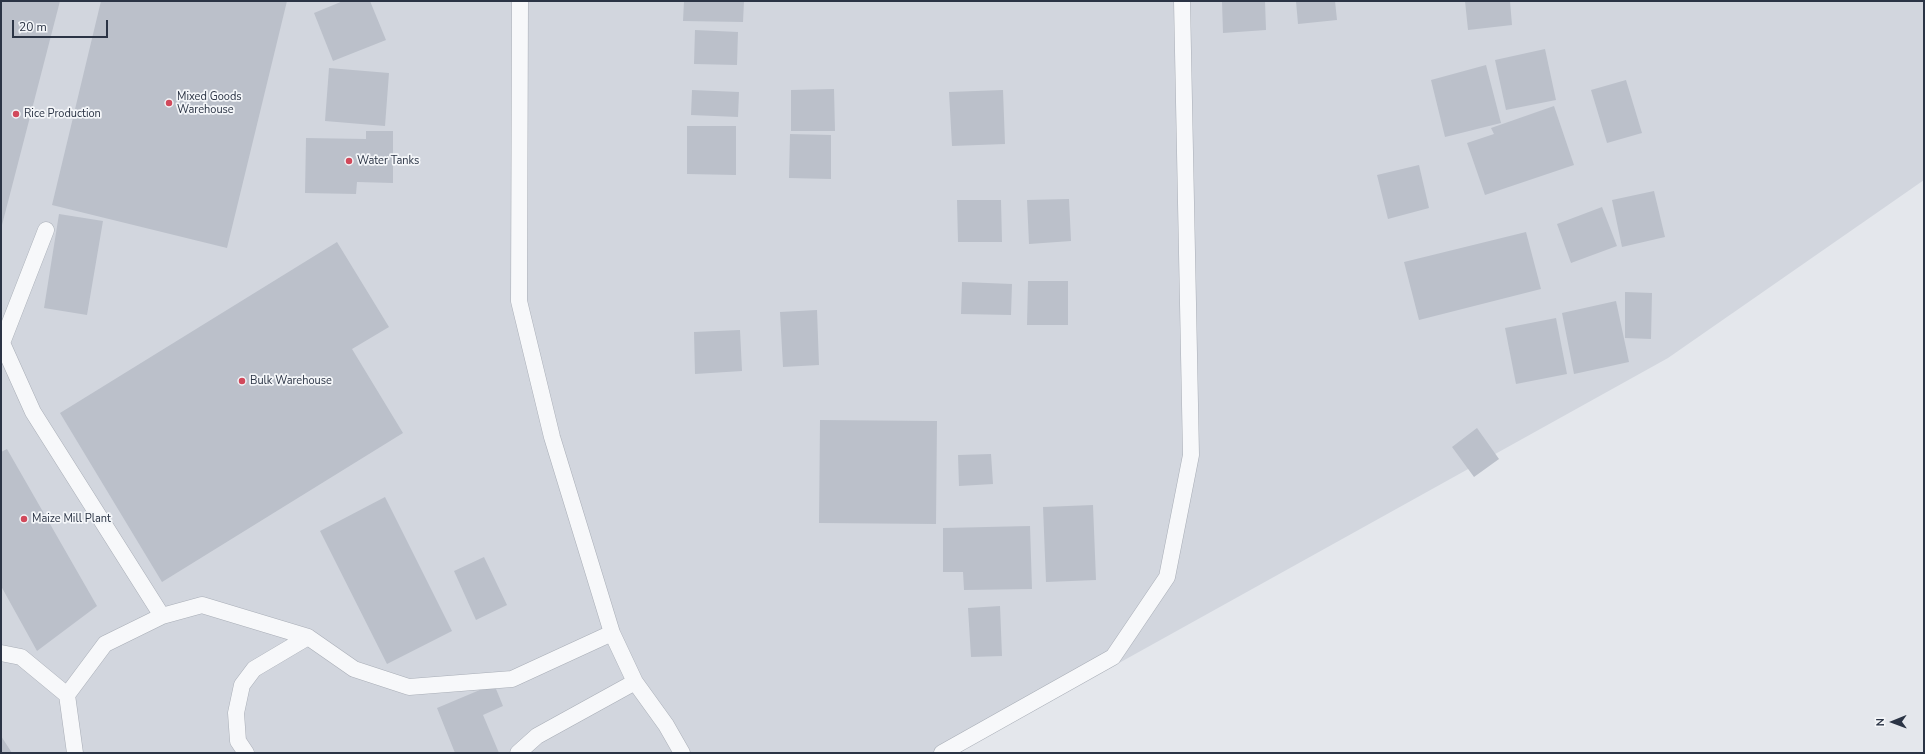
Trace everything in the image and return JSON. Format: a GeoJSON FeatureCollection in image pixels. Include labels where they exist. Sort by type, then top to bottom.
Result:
{"type":"FeatureCollection","features":[{"type":"Feature","properties":{"kind":"lane"},"geometry":{"type":"LineString","coordinates":[[520,1],[520,301],[552,437],[612,633],[635,682],[666,724],[682,753]]}},
{"type":"Feature","properties":{"kind":"lane"},"geometry":{"type":"LineString","coordinates":[[942,753],[1113,657],[1167,577],[1191,455],[1182,1]]}},
{"type":"Feature","properties":{"kind":"lane"},"geometry":{"type":"LineString","coordinates":[[46,230],[1,343],[34,412],[162,616]]}},
{"type":"Feature","properties":{"kind":"lane"},"geometry":{"type":"LineString","coordinates":[[75,753],[68,695],[105,644],[162,616],[202,605],[308,637],[354,669],[409,687],[512,679],[612,633]]}},
{"type":"Feature","properties":{"kind":"lane"},"geometry":{"type":"LineString","coordinates":[[246,753],[238,741],[236,713],[242,685],[254,669],[308,637]]}},
{"type":"Feature","properties":{"kind":"lane"},"geometry":{"type":"LineString","coordinates":[[1,653],[21,657],[68,695]]}},
{"type":"Feature","properties":{"kind":"lane"},"geometry":{"type":"LineString","coordinates":[[518,753],[537,736],[635,682]]}},
{"type":"Feature","properties":{"kind":"shaded area"},"geometry":{"type":"Polygon","coordinates":[[[1,1],[1924,1],[1924,180],[1668,358],[957,753],[1,753],[1,1]]]}},
{"type":"Feature","properties":{"kind":"building","name":"Rice Production"},"geometry":{"type":"Polygon","coordinates":[[[1,1],[60,1],[2,225],[1,225],[1,1]]]}},
{"type":"Feature","properties":{"kind":"building","name":"Mixed Goods Warehouse"},"geometry":{"type":"Polygon","coordinates":[[[101,1],[287,1],[227,248],[52,205],[101,1]]]}},
{"type":"Feature","properties":{"kind":"building"},"geometry":{"type":"Polygon","coordinates":[[[343,1],[370,1],[386,40],[333,61],[314,13],[343,1]]]}},
{"type":"Feature","properties":{"kind":"building"},"geometry":{"type":"Polygon","coordinates":[[[684,1],[744,1],[743,22],[683,21],[684,1]]]}},
{"type":"Feature","properties":{"kind":"building"},"geometry":{"type":"Polygon","coordinates":[[[1222,1],[1265,1],[1266,30],[1223,33],[1222,1]]]}},
{"type":"Feature","properties":{"kind":"building"},"geometry":{"type":"Polygon","coordinates":[[[1296,1],[1335,1],[1337,20],[1298,24],[1296,1]]]}},
{"type":"Feature","properties":{"kind":"building"},"geometry":{"type":"Polygon","coordinates":[[[1465,1],[1510,1],[1512,25],[1468,30],[1465,1]]]}},
{"type":"Feature","properties":{"kind":"building"},"geometry":{"type":"Polygon","coordinates":[[[695,30],[738,32],[737,65],[694,64],[695,30]]]}},
{"type":"Feature","properties":{"kind":"building"},"geometry":{"type":"Polygon","coordinates":[[[1545,49],[1556,100],[1506,110],[1495,60],[1545,49]]]}},
{"type":"Feature","properties":{"kind":"building"},"geometry":{"type":"Polygon","coordinates":[[[1486,65],[1501,123],[1445,137],[1431,80],[1486,65]]]}},
{"type":"Feature","properties":{"kind":"building"},"geometry":{"type":"Polygon","coordinates":[[[329,68],[389,73],[385,126],[325,121],[329,68]]]}},
{"type":"Feature","properties":{"kind":"building"},"geometry":{"type":"Polygon","coordinates":[[[1626,80],[1642,133],[1607,143],[1591,90],[1626,80]]]}},
{"type":"Feature","properties":{"kind":"building"},"geometry":{"type":"Polygon","coordinates":[[[834,89],[835,131],[791,131],[791,90],[834,89]]]}},
{"type":"Feature","properties":{"kind":"building"},"geometry":{"type":"Polygon","coordinates":[[[692,90],[739,92],[738,117],[691,115],[692,90]]]}},
{"type":"Feature","properties":{"kind":"building"},"geometry":{"type":"Polygon","coordinates":[[[1003,90],[1005,144],[952,146],[949,92],[1003,90]]]}},
{"type":"Feature","properties":{"kind":"building"},"geometry":{"type":"Polygon","coordinates":[[[1554,106],[1574,165],[1485,195],[1467,143],[1494,134],[1491,128],[1554,106]]]}},
{"type":"Feature","properties":{"kind":"building"},"geometry":{"type":"Polygon","coordinates":[[[687,126],[736,126],[736,175],[687,174],[687,126]]]}},
{"type":"Feature","properties":{"kind":"building","name":"Water Tanks"},"geometry":{"type":"Polygon","coordinates":[[[366,131],[393,131],[393,183],[357,182],[356,194],[305,193],[306,138],[366,139],[366,131]]]}},
{"type":"Feature","properties":{"kind":"building"},"geometry":{"type":"Polygon","coordinates":[[[790,134],[831,135],[831,179],[789,178],[790,134]]]}},
{"type":"Feature","properties":{"kind":"building"},"geometry":{"type":"Polygon","coordinates":[[[1419,165],[1429,208],[1388,219],[1377,175],[1419,165]]]}},
{"type":"Feature","properties":{"kind":"building"},"geometry":{"type":"Polygon","coordinates":[[[1654,191],[1665,237],[1622,247],[1612,200],[1654,191]]]}},
{"type":"Feature","properties":{"kind":"building"},"geometry":{"type":"Polygon","coordinates":[[[1069,199],[1071,241],[1029,244],[1027,200],[1069,199]]]}},
{"type":"Feature","properties":{"kind":"building"},"geometry":{"type":"Polygon","coordinates":[[[957,200],[1001,200],[1002,242],[958,242],[957,200]]]}},
{"type":"Feature","properties":{"kind":"building"},"geometry":{"type":"Polygon","coordinates":[[[1602,207],[1617,246],[1571,263],[1557,224],[1602,207]]]}},
{"type":"Feature","properties":{"kind":"building"},"geometry":{"type":"Polygon","coordinates":[[[59,214],[103,221],[87,315],[44,308],[59,214]]]}},
{"type":"Feature","properties":{"kind":"building"},"geometry":{"type":"Polygon","coordinates":[[[1526,232],[1541,289],[1419,320],[1404,262],[1526,232]]]}},
{"type":"Feature","properties":{"kind":"building","name":"Bulk Warehouse"},"geometry":{"type":"Polygon","coordinates":[[[337,242],[389,327],[352,349],[403,433],[162,582],[60,413],[337,242]]]}},
{"type":"Feature","properties":{"kind":"building"},"geometry":{"type":"Polygon","coordinates":[[[1028,281],[1068,281],[1068,325],[1027,325],[1028,281]]]}},
{"type":"Feature","properties":{"kind":"building"},"geometry":{"type":"Polygon","coordinates":[[[962,282],[1012,284],[1011,315],[961,314],[962,282]]]}},
{"type":"Feature","properties":{"kind":"building"},"geometry":{"type":"Polygon","coordinates":[[[1625,292],[1652,293],[1651,339],[1625,338],[1625,292]]]}},
{"type":"Feature","properties":{"kind":"building"},"geometry":{"type":"Polygon","coordinates":[[[1616,301],[1629,362],[1574,374],[1562,313],[1616,301]]]}},
{"type":"Feature","properties":{"kind":"building"},"geometry":{"type":"Polygon","coordinates":[[[817,310],[819,365],[783,367],[780,312],[817,310]]]}},
{"type":"Feature","properties":{"kind":"building"},"geometry":{"type":"Polygon","coordinates":[[[1556,318],[1567,374],[1516,384],[1505,328],[1556,318]]]}},
{"type":"Feature","properties":{"kind":"building"},"geometry":{"type":"Polygon","coordinates":[[[740,330],[742,371],[695,374],[694,332],[740,330]]]}},
{"type":"Feature","properties":{"kind":"building"},"geometry":{"type":"Polygon","coordinates":[[[820,420],[937,421],[936,524],[819,523],[820,420]]]}},
{"type":"Feature","properties":{"kind":"building"},"geometry":{"type":"Polygon","coordinates":[[[1477,428],[1499,459],[1474,477],[1452,447],[1477,428]]]}},
{"type":"Feature","properties":{"kind":"building","name":"Maize Mill Plant"},"geometry":{"type":"Polygon","coordinates":[[[7,449],[97,606],[37,651],[1,586],[1,452],[7,449]]]}},
{"type":"Feature","properties":{"kind":"building"},"geometry":{"type":"Polygon","coordinates":[[[991,454],[993,484],[959,486],[958,455],[991,454]]]}},
{"type":"Feature","properties":{"kind":"building"},"geometry":{"type":"Polygon","coordinates":[[[385,497],[452,631],[387,664],[320,531],[385,497]]]}},
{"type":"Feature","properties":{"kind":"building"},"geometry":{"type":"Polygon","coordinates":[[[1093,505],[1096,580],[1046,582],[1043,507],[1093,505]]]}},
{"type":"Feature","properties":{"kind":"building"},"geometry":{"type":"Polygon","coordinates":[[[1030,526],[1032,589],[964,590],[963,572],[943,572],[943,528],[1030,526]]]}},
{"type":"Feature","properties":{"kind":"building"},"geometry":{"type":"Polygon","coordinates":[[[484,557],[507,605],[476,620],[454,571],[484,557]]]}},
{"type":"Feature","properties":{"kind":"building"},"geometry":{"type":"Polygon","coordinates":[[[1000,606],[1002,656],[971,657],[968,608],[1000,606]]]}},
{"type":"Feature","properties":{"kind":"building"},"geometry":{"type":"Polygon","coordinates":[[[494,684],[503,706],[483,715],[499,753],[455,753],[437,708],[494,684]]]}},
{"type":"Feature","properties":{"kind":"building"},"geometry":{"type":"Polygon","coordinates":[[[1,736],[12,753],[1,753],[1,736]]]}},
{"type":"Feature","properties":{"kind":"place","name":"Mixed Goods Warehouse"},"geometry":{"type":"Point","coordinates":[169,103]}},
{"type":"Feature","properties":{"kind":"place","name":"Rice Production"},"geometry":{"type":"Point","coordinates":[16,114]}},
{"type":"Feature","properties":{"kind":"place","name":"Water Tanks"},"geometry":{"type":"Point","coordinates":[349,161]}},
{"type":"Feature","properties":{"kind":"place","name":"Bulk Warehouse"},"geometry":{"type":"Point","coordinates":[242,381]}},
{"type":"Feature","properties":{"kind":"place","name":"Maize Mill Plant"},"geometry":{"type":"Point","coordinates":[24,519]}}]}
